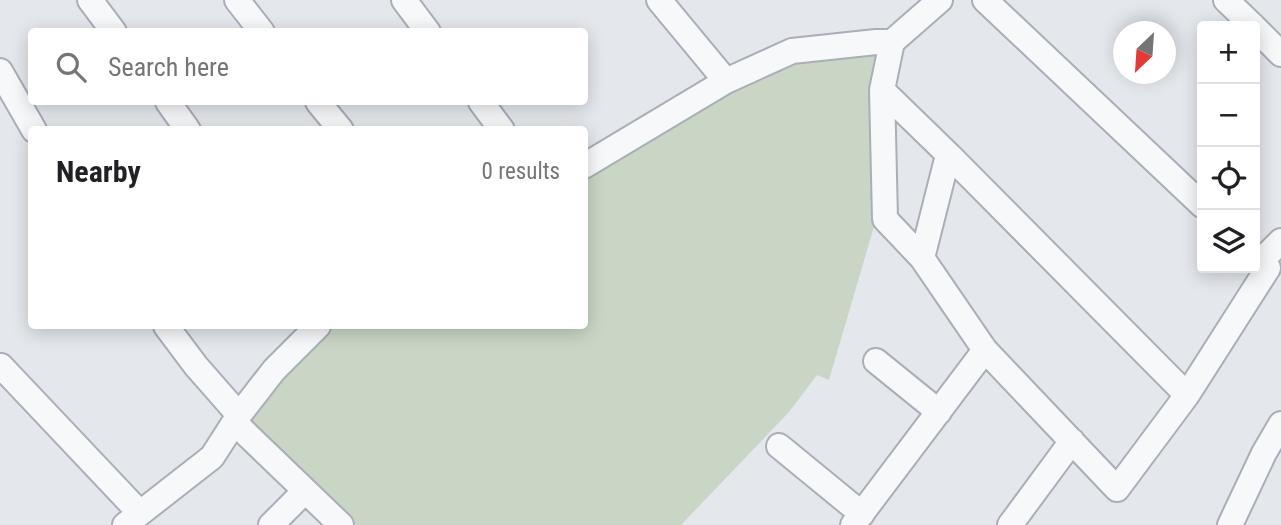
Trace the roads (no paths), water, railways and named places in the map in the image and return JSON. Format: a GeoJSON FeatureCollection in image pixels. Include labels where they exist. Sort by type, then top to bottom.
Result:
{"type":"FeatureCollection","features":[{"type":"Feature","properties":{"kind":"street"},"geometry":{"type":"LineString","coordinates":[[90,0],[111,28]]}},
{"type":"Feature","properties":{"kind":"street"},"geometry":{"type":"LineString","coordinates":[[237,0],[259,28]]}},
{"type":"Feature","properties":{"kind":"street"},"geometry":{"type":"LineString","coordinates":[[404,0],[425,28]]}},
{"type":"Feature","properties":{"kind":"street"},"geometry":{"type":"LineString","coordinates":[[659,0],[726,81]]}},
{"type":"Feature","properties":{"kind":"street"},"geometry":{"type":"LineString","coordinates":[[940,0],[892,43],[882,90],[884,219],[922,258],[985,350],[1117,489],[1187,395],[1268,268],[1260,260]]}},
{"type":"Feature","properties":{"kind":"street"},"geometry":{"type":"LineString","coordinates":[[985,0],[1197,200]]}},
{"type":"Feature","properties":{"kind":"street"},"geometry":{"type":"LineString","coordinates":[[1226,0],[1248,21]]}},
{"type":"Feature","properties":{"kind":"street"},"geometry":{"type":"LineString","coordinates":[[1260,33],[1281,54]]}},
{"type":"Feature","properties":{"kind":"street"},"geometry":{"type":"LineString","coordinates":[[588,164],[726,81],[792,51],[876,42],[892,43]]}},
{"type":"Feature","properties":{"kind":"street"},"geometry":{"type":"LineString","coordinates":[[0,71],[32,126]]}},
{"type":"Feature","properties":{"kind":"street"},"geometry":{"type":"LineString","coordinates":[[882,90],[1187,395]]}},
{"type":"Feature","properties":{"kind":"street"},"geometry":{"type":"LineString","coordinates":[[170,105],[185,126]]}},
{"type":"Feature","properties":{"kind":"street"},"geometry":{"type":"LineString","coordinates":[[320,105],[338,126]]}},
{"type":"Feature","properties":{"kind":"street"},"geometry":{"type":"LineString","coordinates":[[483,105],[499,126]]}},
{"type":"Feature","properties":{"kind":"street"},"geometry":{"type":"LineString","coordinates":[[922,258],[946,163],[951,157]]}},
{"type":"Feature","properties":{"kind":"street"},"geometry":{"type":"LineString","coordinates":[[1260,257],[1281,241]]}},
{"type":"Feature","properties":{"kind":"street"},"geometry":{"type":"LineString","coordinates":[[168,329],[237,419],[341,525]]}},
{"type":"Feature","properties":{"kind":"street"},"geometry":{"type":"LineString","coordinates":[[1,366],[132,519],[212,457],[274,370],[314,329]]}},
{"type":"Feature","properties":{"kind":"street"},"geometry":{"type":"LineString","coordinates":[[779,446],[858,519],[985,350]]}},
{"type":"Feature","properties":{"kind":"street"},"geometry":{"type":"LineString","coordinates":[[876,361],[939,412]]}},
{"type":"Feature","properties":{"kind":"street"},"geometry":{"type":"LineString","coordinates":[[1230,525],[1264,453],[1281,424]]}},
{"type":"Feature","properties":{"kind":"street"},"geometry":{"type":"LineString","coordinates":[[1010,525],[1072,441]]}},
{"type":"Feature","properties":{"kind":"street"},"geometry":{"type":"LineString","coordinates":[[271,525],[305,491]]}}]}
